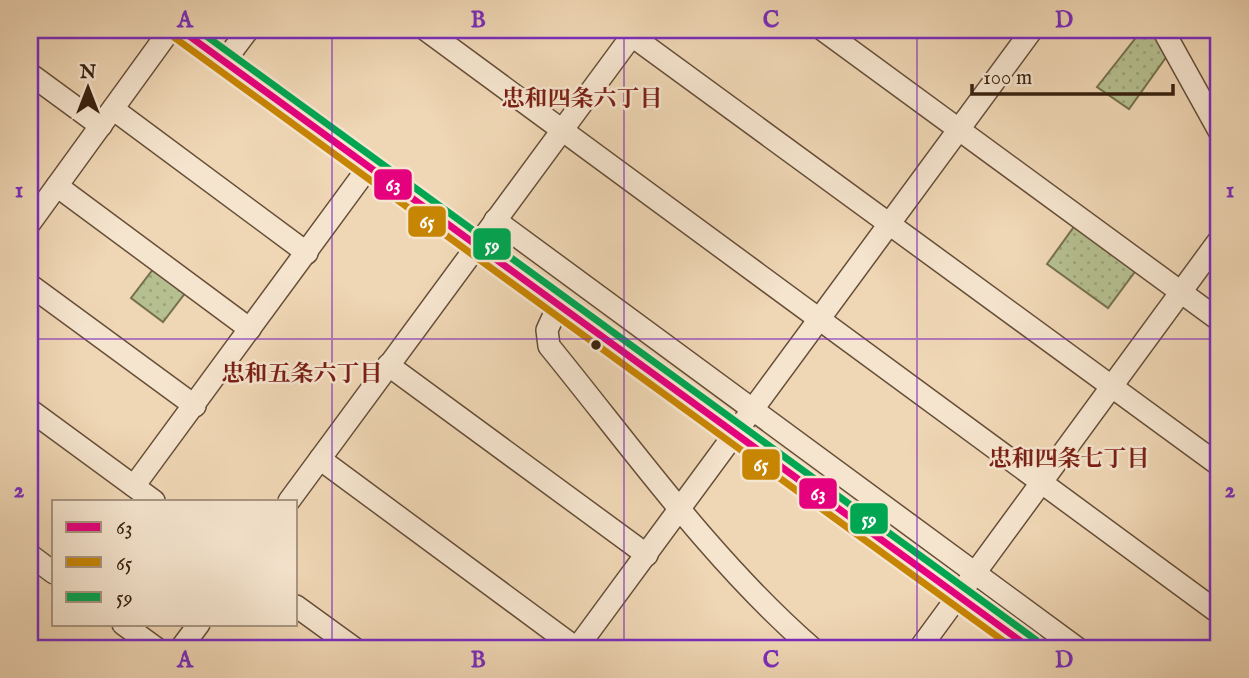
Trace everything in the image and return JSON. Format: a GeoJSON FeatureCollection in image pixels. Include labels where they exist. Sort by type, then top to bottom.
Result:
{"type":"FeatureCollection","features":[{"type":"Feature","properties":{"kind":"main road"},"geometry":{"type":"LineString","coordinates":[[181,30],[1030,648]]}},
{"type":"Feature","properties":{"kind":"street"},"geometry":{"type":"LineString","coordinates":[[30,223],[170,30]]}},
{"type":"Feature","properties":{"kind":"street"},"geometry":{"type":"LineString","coordinates":[[224,62],[248,30]]}},
{"type":"Feature","properties":{"kind":"street"},"geometry":{"type":"LineString","coordinates":[[426,30],[563,128],[1219,613]]}},
{"type":"Feature","properties":{"kind":"street"},"geometry":{"type":"LineString","coordinates":[[823,30],[1219,320]]}},
{"type":"Feature","properties":{"kind":"street"},"geometry":{"type":"LineString","coordinates":[[320,459],[577,648],[1031,30]]}},
{"type":"Feature","properties":{"kind":"street"},"geometry":{"type":"LineString","coordinates":[[1163,30],[1219,131]]}},
{"type":"Feature","properties":{"kind":"street"},"geometry":{"type":"LineString","coordinates":[[290,500],[631,32],[888,225],[1219,466]]}},
{"type":"Feature","properties":{"kind":"street"},"geometry":{"type":"LineString","coordinates":[[30,74],[107,117],[307,253]]}},
{"type":"Feature","properties":{"kind":"street"},"geometry":{"type":"LineString","coordinates":[[134,486],[370,165]]}},
{"type":"Feature","properties":{"kind":"street"},"geometry":{"type":"LineString","coordinates":[[57,186],[250,329]]}},
{"type":"Feature","properties":{"kind":"street"},"geometry":{"type":"LineString","coordinates":[[495,220],[1077,648]]}},
{"type":"Feature","properties":{"kind":"street"},"geometry":{"type":"LineString","coordinates":[[920,648],[1183,293],[1219,240]]}},
{"type":"Feature","properties":{"kind":"street"},"geometry":{"type":"LineString","coordinates":[[30,285],[195,406]]}},
{"type":"Feature","properties":{"kind":"street"},"geometry":{"type":"LineString","coordinates":[[558,306],[547,330],[549,346],[681,508],[771,612],[812,648]]}},
{"type":"Feature","properties":{"kind":"street"},"geometry":{"type":"LineString","coordinates":[[388,365],[647,555]]}},
{"type":"Feature","properties":{"kind":"street"},"geometry":{"type":"LineString","coordinates":[[30,410],[153,500]]}},
{"type":"Feature","properties":{"kind":"street"},"geometry":{"type":"LineString","coordinates":[[30,555],[52,572]]}},
{"type":"Feature","properties":{"kind":"street"},"geometry":{"type":"LineString","coordinates":[[298,607],[354,648]]}},
{"type":"Feature","properties":{"kind":"street"},"geometry":{"type":"LineString","coordinates":[[126,626],[156,648]]}},
{"type":"Feature","properties":{"kind":"street"},"geometry":{"type":"LineString","coordinates":[[181,648],[198,626]]}},
{"type":"Feature","properties":{"kind":"green space"},"geometry":{"type":"Polygon","coordinates":[[[1142,30],[1153,30],[1167,56],[1129,109],[1097,87],[1142,30]]]}},
{"type":"Feature","properties":{"kind":"green space"},"geometry":{"type":"Polygon","coordinates":[[[1076,224],[1137,269],[1108,308],[1047,264],[1076,224]]]}},
{"type":"Feature","properties":{"kind":"green space"},"geometry":{"type":"Polygon","coordinates":[[[154,268],[186,292],[163,322],[131,298],[154,268]]]}},
{"type":"Feature","properties":{"kind":"transit line","name":"63"},"geometry":{"type":"LineString","coordinates":[[181,30],[1030,648]]}},
{"type":"Feature","properties":{"kind":"transit line","name":"59"},"geometry":{"type":"LineString","coordinates":[[198,30],[1036,640]]}},
{"type":"Feature","properties":{"kind":"transit line","name":"65"},"geometry":{"type":"LineString","coordinates":[[175,38],[1013,648]]}},
{"type":"Feature","properties":{"kind":"district","name":"忠和四条六丁目"},"geometry":{"type":"Point","coordinates":[582,98]}},
{"type":"Feature","properties":{"kind":"district","name":"忠和五条六丁目"},"geometry":{"type":"Point","coordinates":[302,373]}},
{"type":"Feature","properties":{"kind":"district","name":"忠和四条七丁目"},"geometry":{"type":"Point","coordinates":[1069,458]}}]}
